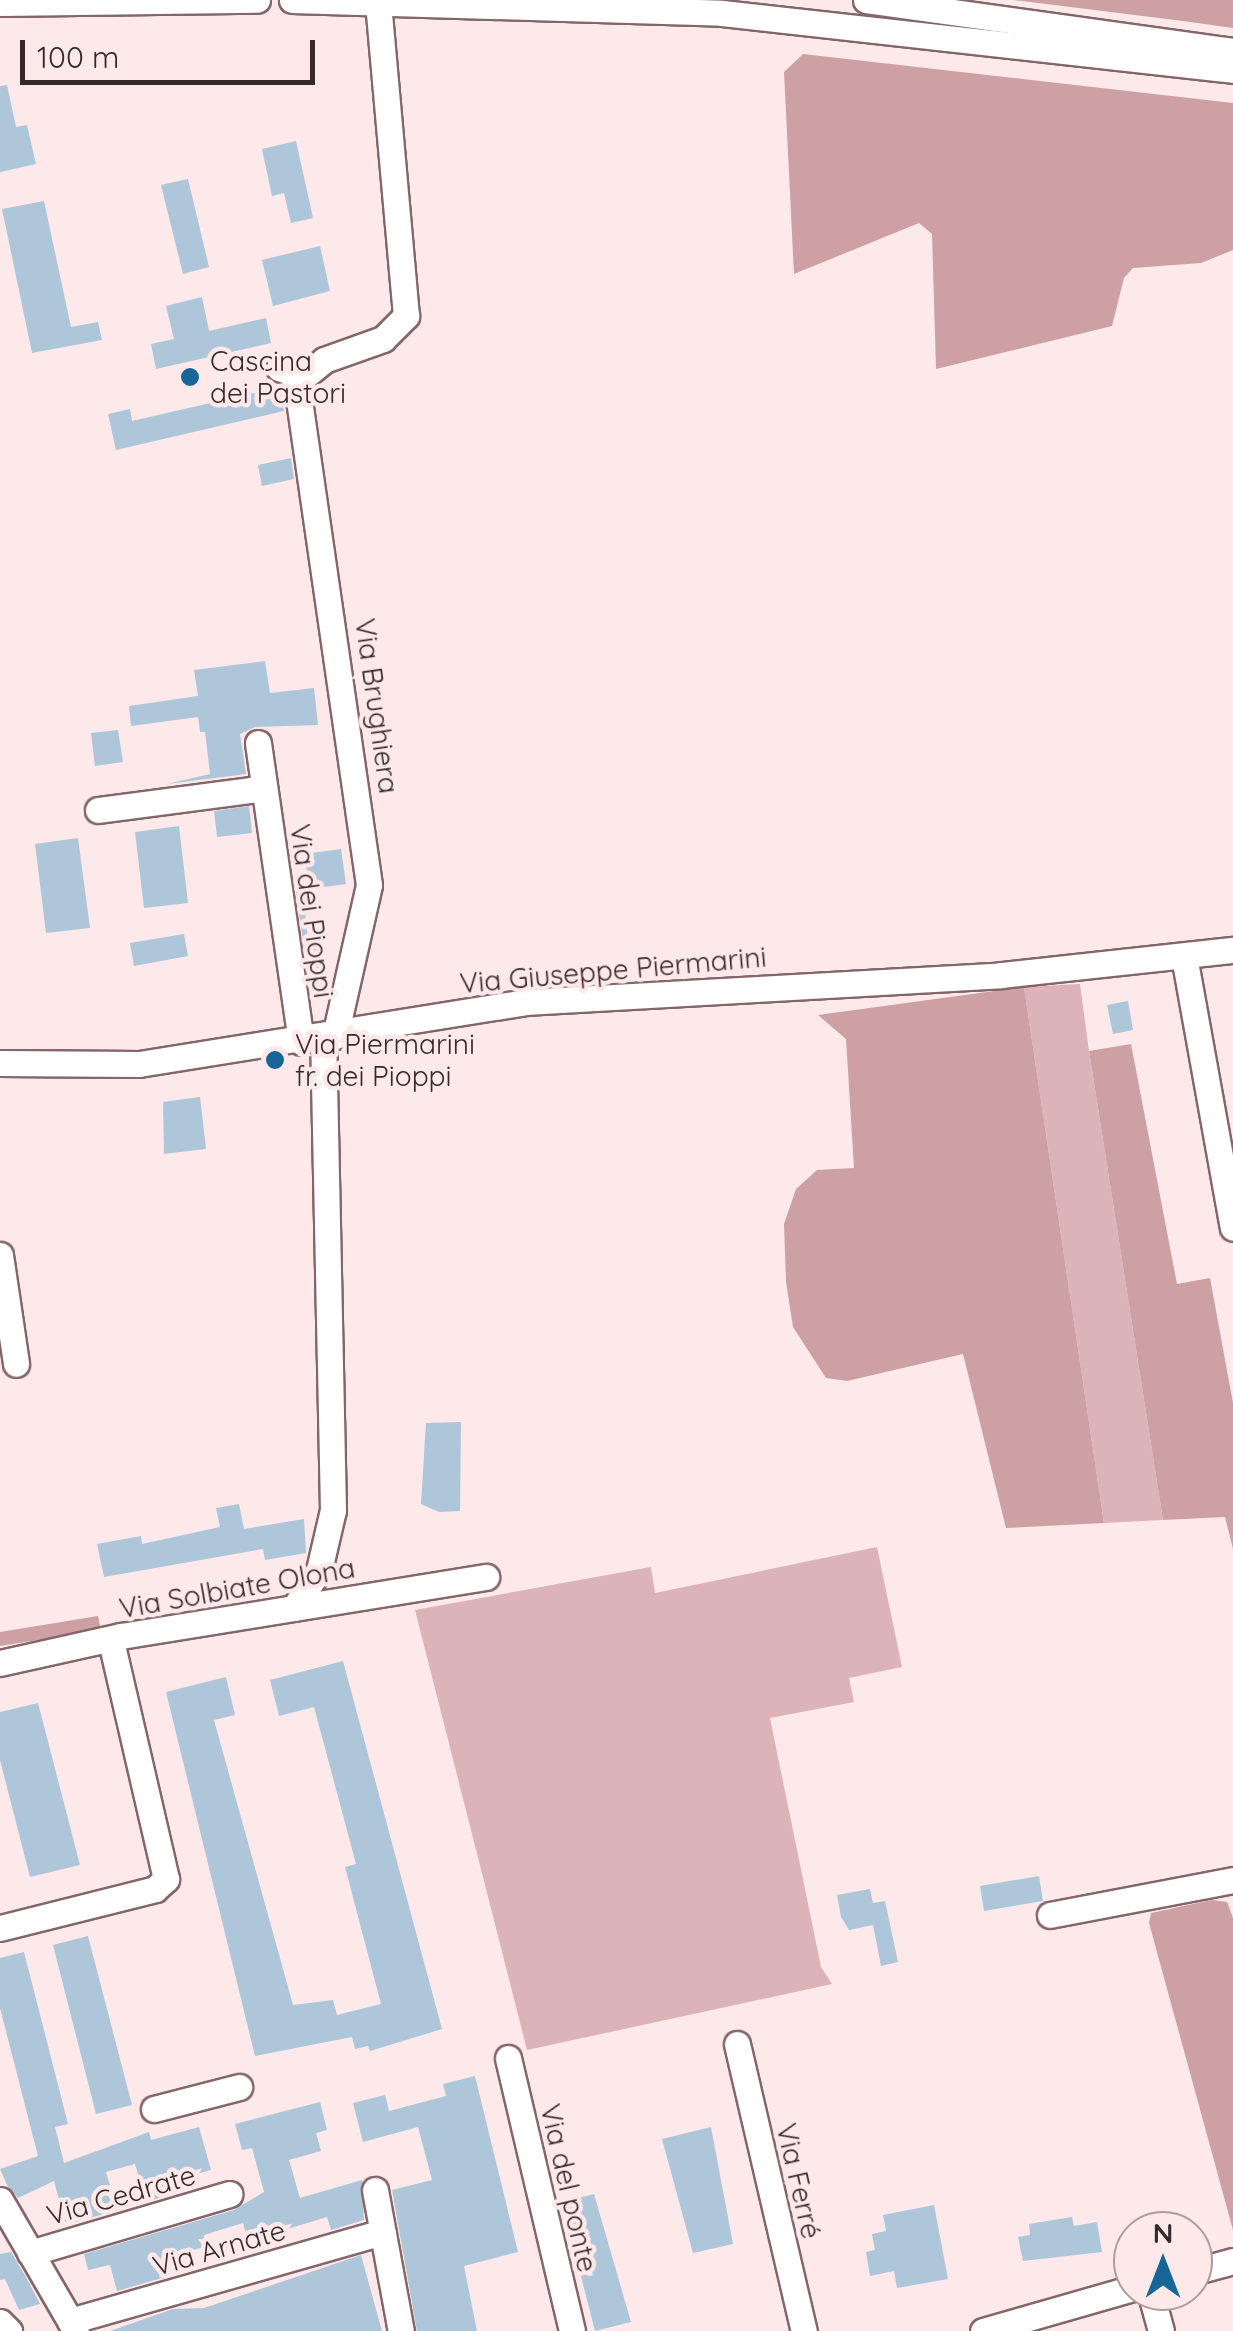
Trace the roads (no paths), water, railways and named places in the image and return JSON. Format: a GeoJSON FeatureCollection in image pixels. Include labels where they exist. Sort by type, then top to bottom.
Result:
{"type":"FeatureCollection","features":[{"type":"Feature","properties":{"kind":"street"},"geometry":{"type":"LineString","coordinates":[[0,4],[257,0]]}},
{"type":"Feature","properties":{"kind":"street"},"geometry":{"type":"LineString","coordinates":[[292,0],[722,13],[1233,70]]}},
{"type":"Feature","properties":{"kind":"street"},"geometry":{"type":"LineString","coordinates":[[722,13],[800,0]]}},
{"type":"Feature","properties":{"kind":"street"},"geometry":{"type":"LineString","coordinates":[[866,0],[1233,51]]}},
{"type":"Feature","properties":{"kind":"street","name":"Via Brughiera"},"geometry":{"type":"LineString","coordinates":[[320,1039],[370,885],[287,375],[383,339],[406,316],[378,3]]}},
{"type":"Feature","properties":{"kind":"street","name":"Via dei Pioppi"},"geometry":{"type":"LineString","coordinates":[[258,743],[264,788],[320,1039]]}},
{"type":"Feature","properties":{"kind":"street"},"geometry":{"type":"LineString","coordinates":[[98,810],[264,788]]}},
{"type":"Feature","properties":{"kind":"street","name":"Via Giuseppe Piermarini"},"geometry":{"type":"LineString","coordinates":[[0,1063],[128,1065],[320,1039],[554,999],[1001,975],[1233,950]]}},
{"type":"Feature","properties":{"kind":"street"},"geometry":{"type":"LineString","coordinates":[[1184,956],[1233,1228]]}},
{"type":"Feature","properties":{"kind":"street"},"geometry":{"type":"LineString","coordinates":[[294,1608],[319,1570],[334,1510],[320,1039]]}},
{"type":"Feature","properties":{"kind":"street"},"geometry":{"type":"LineString","coordinates":[[0,1254],[16,1364]]}},
{"type":"Feature","properties":{"kind":"street","name":"Via Solbiate Olona"},"geometry":{"type":"LineString","coordinates":[[0,1663],[111,1640],[486,1577]]}},
{"type":"Feature","properties":{"kind":"street"},"geometry":{"type":"LineString","coordinates":[[0,1928],[155,1889],[166,1879],[111,1640]]}},
{"type":"Feature","properties":{"kind":"street"},"geometry":{"type":"LineString","coordinates":[[1050,1915],[1233,1880]]}},
{"type":"Feature","properties":{"kind":"street","name":"Via Ferré"},"geometry":{"type":"LineString","coordinates":[[737,2044],[804,2331]]}},
{"type":"Feature","properties":{"kind":"street","name":"Via del ponte"},"geometry":{"type":"LineString","coordinates":[[508,2058],[572,2331]]}},
{"type":"Feature","properties":{"kind":"street"},"geometry":{"type":"LineString","coordinates":[[154,2109],[240,2087]]}},
{"type":"Feature","properties":{"kind":"street"},"geometry":{"type":"LineString","coordinates":[[375,2190],[401,2331]]}},
{"type":"Feature","properties":{"kind":"street","name":"Via Cedrate"},"geometry":{"type":"LineString","coordinates":[[30,2252],[229,2194]]}},
{"type":"Feature","properties":{"kind":"street"},"geometry":{"type":"LineString","coordinates":[[0,2200],[73,2326]]}},
{"type":"Feature","properties":{"kind":"street","name":"Via Arnate"},"geometry":{"type":"LineString","coordinates":[[73,2326],[384,2232]]}},
{"type":"Feature","properties":{"kind":"street"},"geometry":{"type":"LineString","coordinates":[[983,2331],[1113,2294]]}},
{"type":"Feature","properties":{"kind":"street"},"geometry":{"type":"LineString","coordinates":[[0,2322],[9,2331]]}},
{"type":"Feature","properties":{"kind":"place","name":"Cascina dei Pastori"},"geometry":{"type":"Point","coordinates":[190,377]}},
{"type":"Feature","properties":{"kind":"place","name":"Via Piermarini fr. dei Pioppi"},"geometry":{"type":"Point","coordinates":[275,1060]}}]}
